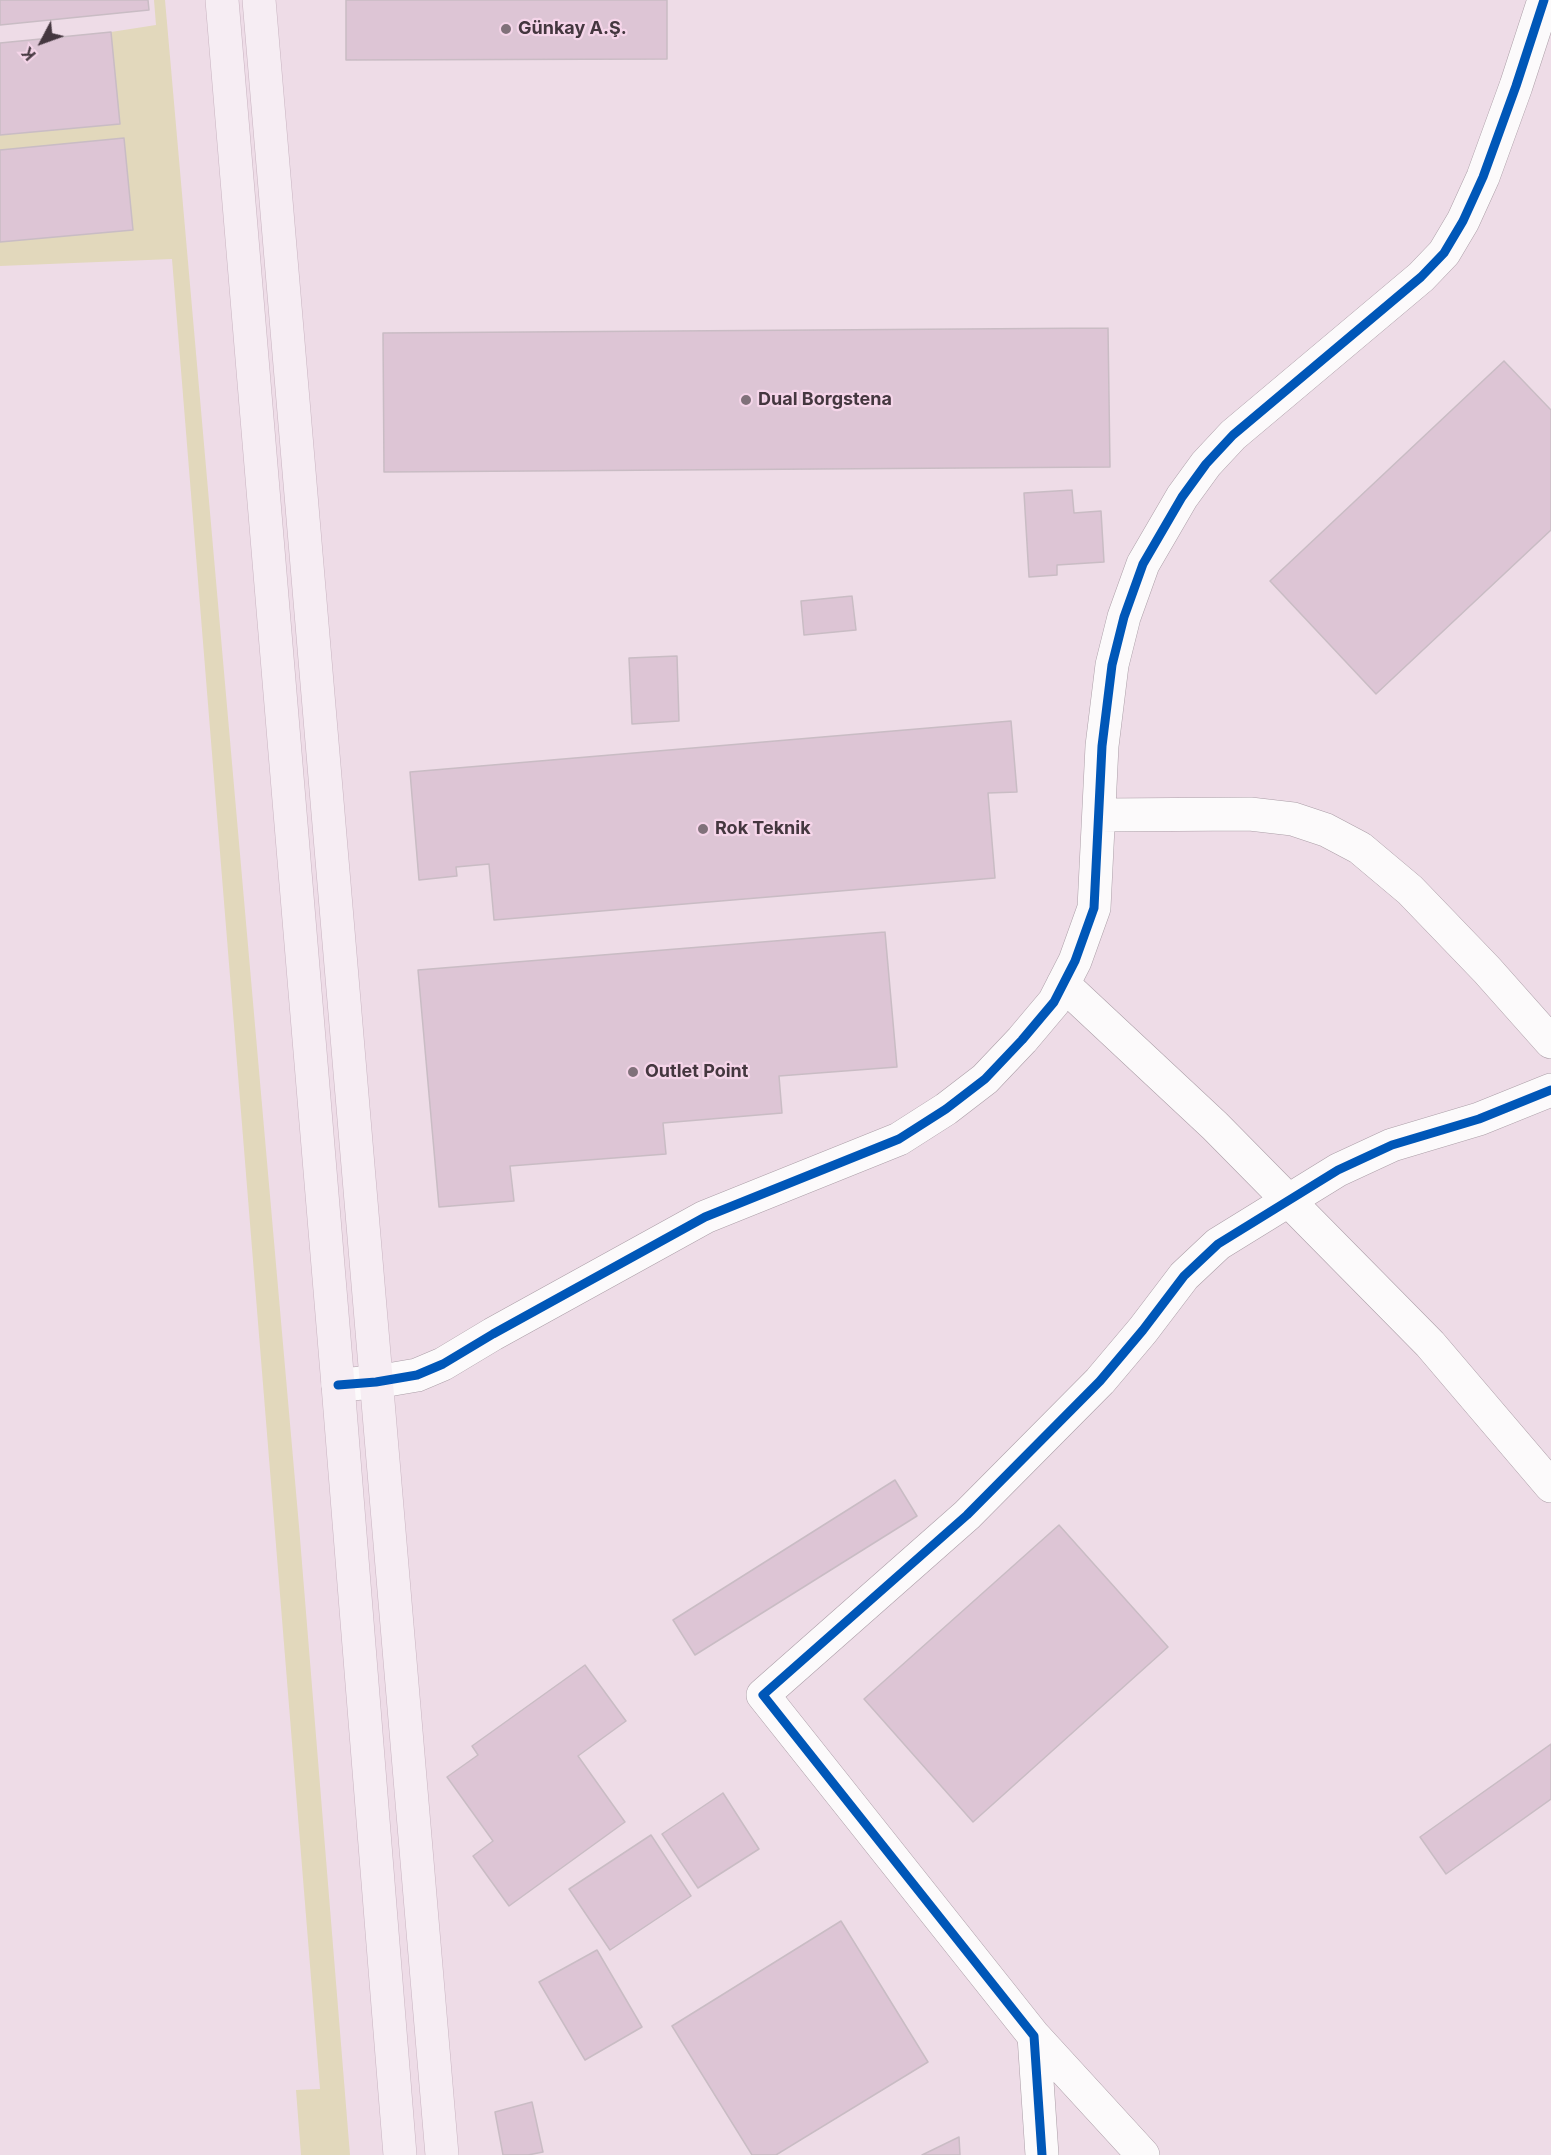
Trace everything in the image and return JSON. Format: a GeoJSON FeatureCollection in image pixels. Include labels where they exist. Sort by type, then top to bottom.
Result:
{"type":"FeatureCollection","features":[{"type":"Feature","properties":{"kind":"main road"},"geometry":{"type":"LineString","coordinates":[[222,0],[400,2155]]}},
{"type":"Feature","properties":{"kind":"main road"},"geometry":{"type":"LineString","coordinates":[[260,0],[442,2155]]}},
{"type":"Feature","properties":{"kind":"street"},"geometry":{"type":"LineString","coordinates":[[338,1385],[417,1375],[443,1364],[705,1217],[899,1139],[946,1109],[985,1079],[1022,1040],[1047,1010],[1063,984],[1075,961],[1094,908],[1102,746],[1112,665],[1124,617],[1148,556],[1182,497],[1206,464],[1233,435],[1421,277],[1444,254],[1463,221],[1482,177],[1516,86],[1544,0]]}},
{"type":"Feature","properties":{"kind":"street"},"geometry":{"type":"LineString","coordinates":[[1100,815],[1250,814],[1293,819],[1326,830],[1360,848],[1410,890],[1546,1027]]}},
{"type":"Feature","properties":{"kind":"street"},"geometry":{"type":"LineString","coordinates":[[1063,984],[1215,1126],[1430,1344],[1551,1486]]}},
{"type":"Feature","properties":{"kind":"street"},"geometry":{"type":"LineString","coordinates":[[1143,2155],[1034,2036],[763,1695],[967,1515],[1100,1381],[1184,1276],[1218,1244],[1338,1170],[1392,1144],[1479,1119],[1551,1090]]}},
{"type":"Feature","properties":{"kind":"street"},"geometry":{"type":"LineString","coordinates":[[1034,2036],[1042,2155]]}},
{"type":"Feature","properties":{"kind":"shaded area"},"geometry":{"type":"Polygon","coordinates":[[[154,0],[165,0],[299,1526],[350,2155],[301,2155],[296,2090],[320,2089],[172,259],[0,266],[0,43],[156,25],[154,0]]]}},
{"type":"Feature","properties":{"kind":"building"},"geometry":{"type":"Polygon","coordinates":[[[0,0],[148,0],[149,10],[0,25],[0,0]]]}},
{"type":"Feature","properties":{"kind":"building","name":"Günkay A.Ş."},"geometry":{"type":"Polygon","coordinates":[[[346,0],[667,0],[667,59],[346,60],[346,0]]]}},
{"type":"Feature","properties":{"kind":"building"},"geometry":{"type":"Polygon","coordinates":[[[111,32],[120,124],[0,135],[0,43],[111,32]]]}},
{"type":"Feature","properties":{"kind":"building"},"geometry":{"type":"Polygon","coordinates":[[[124,138],[133,230],[0,242],[0,150],[124,138]]]}},
{"type":"Feature","properties":{"kind":"building","name":"Dual Borgstena"},"geometry":{"type":"Polygon","coordinates":[[[1108,328],[1110,467],[384,472],[383,333],[1108,328]]]}},
{"type":"Feature","properties":{"kind":"building"},"geometry":{"type":"Polygon","coordinates":[[[1504,361],[1551,410],[1551,530],[1376,694],[1270,581],[1504,361]]]}},
{"type":"Feature","properties":{"kind":"building"},"geometry":{"type":"Polygon","coordinates":[[[1072,490],[1074,513],[1101,511],[1104,562],[1057,565],[1057,575],[1029,577],[1024,493],[1072,490]]]}},
{"type":"Feature","properties":{"kind":"building"},"geometry":{"type":"Polygon","coordinates":[[[852,596],[856,630],[804,635],[801,601],[852,596]]]}},
{"type":"Feature","properties":{"kind":"building"},"geometry":{"type":"Polygon","coordinates":[[[677,656],[679,721],[632,724],[629,658],[677,656]]]}},
{"type":"Feature","properties":{"kind":"building","name":"Rok Teknik"},"geometry":{"type":"Polygon","coordinates":[[[1011,721],[1017,792],[988,793],[995,878],[494,920],[489,864],[456,867],[457,876],[419,880],[410,772],[1011,721]]]}},
{"type":"Feature","properties":{"kind":"building","name":"Outlet Point"},"geometry":{"type":"Polygon","coordinates":[[[885,932],[897,1067],[779,1076],[782,1113],[663,1123],[666,1154],[510,1166],[514,1201],[439,1207],[418,970],[885,932]]]}},
{"type":"Feature","properties":{"kind":"building"},"geometry":{"type":"Polygon","coordinates":[[[895,1480],[917,1516],[695,1655],[673,1620],[895,1480]]]}},
{"type":"Feature","properties":{"kind":"building"},"geometry":{"type":"Polygon","coordinates":[[[1059,1525],[1168,1647],[973,1822],[864,1699],[1059,1525]]]}},
{"type":"Feature","properties":{"kind":"building"},"geometry":{"type":"Polygon","coordinates":[[[585,1665],[626,1721],[578,1756],[625,1822],[509,1906],[473,1856],[493,1841],[447,1777],[478,1755],[472,1746],[585,1665]]]}},
{"type":"Feature","properties":{"kind":"building"},"geometry":{"type":"Polygon","coordinates":[[[1551,1744],[1551,1799],[1446,1874],[1420,1837],[1551,1744]]]}},
{"type":"Feature","properties":{"kind":"building"},"geometry":{"type":"Polygon","coordinates":[[[723,1793],[759,1849],[698,1888],[662,1834],[723,1793]]]}},
{"type":"Feature","properties":{"kind":"building"},"geometry":{"type":"Polygon","coordinates":[[[651,1835],[691,1896],[610,1950],[569,1889],[651,1835]]]}},
{"type":"Feature","properties":{"kind":"building"},"geometry":{"type":"Polygon","coordinates":[[[841,1921],[928,2062],[776,2155],[752,2155],[672,2026],[841,1921]]]}},
{"type":"Feature","properties":{"kind":"building"},"geometry":{"type":"Polygon","coordinates":[[[597,1950],[642,2027],[585,2060],[539,1982],[597,1950]]]}},
{"type":"Feature","properties":{"kind":"building"},"geometry":{"type":"Polygon","coordinates":[[[532,2102],[543,2152],[528,2155],[503,2155],[495,2112],[532,2102]]]}},
{"type":"Feature","properties":{"kind":"building"},"geometry":{"type":"Polygon","coordinates":[[[959,2137],[960,2155],[922,2155],[959,2137]]]}},
{"type":"Feature","properties":{"kind":"cycle path"},"geometry":{"type":"LineString","coordinates":[[338,1385],[417,1375],[443,1364],[705,1217],[899,1139],[946,1109],[985,1079],[1022,1040],[1054,1002],[1075,961],[1094,908],[1102,746],[1112,665],[1124,617],[1143,564],[1182,497],[1206,464],[1233,435],[1421,277],[1444,253],[1463,221],[1483,177],[1544,0]]}},
{"type":"Feature","properties":{"kind":"cycle path"},"geometry":{"type":"LineString","coordinates":[[1042,2155],[1034,2036],[763,1695],[967,1515],[1100,1381],[1184,1276],[1218,1244],[1338,1170],[1392,1145],[1479,1119],[1551,1090]]}},
{"type":"Feature","properties":{"kind":"place","name":"Günkay A.Ş."},"geometry":{"type":"Point","coordinates":[506,29]}},
{"type":"Feature","properties":{"kind":"place","name":"Dual Borgstena"},"geometry":{"type":"Point","coordinates":[746,400]}},
{"type":"Feature","properties":{"kind":"place","name":"Rok Teknik"},"geometry":{"type":"Point","coordinates":[703,829]}},
{"type":"Feature","properties":{"kind":"place","name":"Outlet Point"},"geometry":{"type":"Point","coordinates":[633,1072]}}]}
